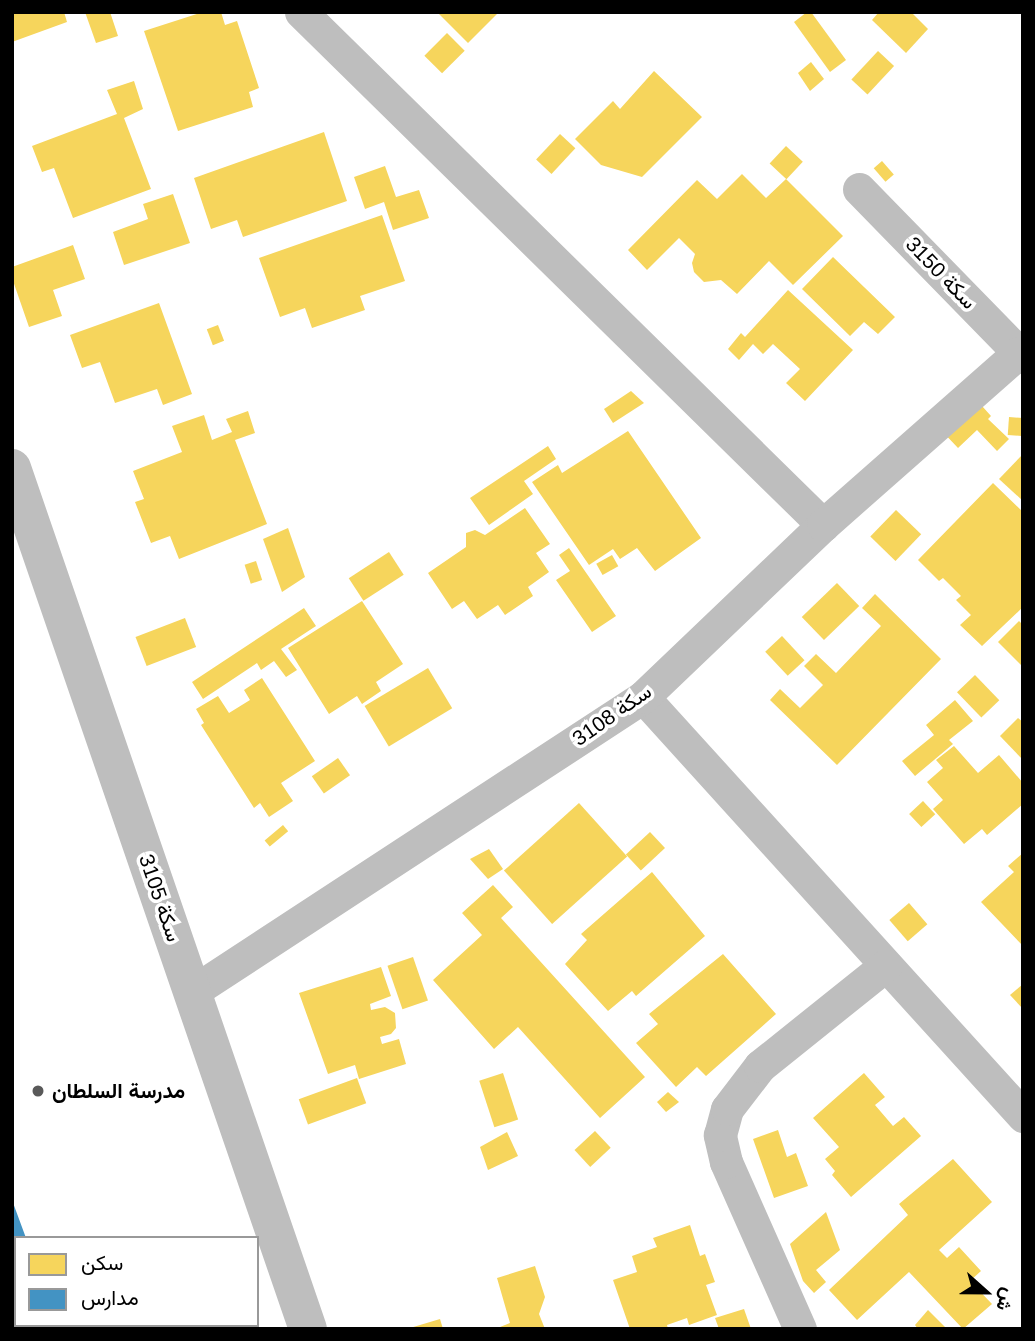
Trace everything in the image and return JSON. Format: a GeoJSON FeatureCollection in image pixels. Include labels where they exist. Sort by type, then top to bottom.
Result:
{"type":"FeatureCollection","features":[{"type":"Feature","properties":{"kind":"street"},"geometry":{"type":"LineString","coordinates":[[301,12],[823,525]]}},
{"type":"Feature","properties":{"kind":"street","name":"سكة 3150"},"geometry":{"type":"LineString","coordinates":[[859,189],[1021,355]]}},
{"type":"Feature","properties":{"kind":"street","name":"سكة 3108"},"geometry":{"type":"LineString","coordinates":[[192,992],[643,696],[823,525],[1021,355]]}},
{"type":"Feature","properties":{"kind":"street","name":"سكة 3105"},"geometry":{"type":"LineString","coordinates":[[12,468],[308,1329]]}},
{"type":"Feature","properties":{"kind":"street"},"geometry":{"type":"LineString","coordinates":[[643,696],[1023,1116]]}},
{"type":"Feature","properties":{"kind":"street"},"geometry":{"type":"LineString","coordinates":[[800,1329],[726,1162],[720,1135],[727,1109],[760,1066],[886,965]]}},
{"type":"Feature","properties":{"kind":"building: سكن"},"geometry":{"type":"Polygon","coordinates":[[[12,12],[64,12],[67,22],[12,42],[12,12]]]}},
{"type":"Feature","properties":{"kind":"building: سكن"},"geometry":{"type":"Polygon","coordinates":[[[85,12],[110,12],[118,36],[96,43],[85,12]]]}},
{"type":"Feature","properties":{"kind":"building: سكن"},"geometry":{"type":"Polygon","coordinates":[[[203,12],[221,12],[225,25],[237,21],[259,88],[249,92],[253,107],[178,131],[144,31],[203,12]]]}},
{"type":"Feature","properties":{"kind":"building: سكن"},"geometry":{"type":"Polygon","coordinates":[[[437,12],[499,12],[468,43],[437,12]]]}},
{"type":"Feature","properties":{"kind":"building: سكن"},"geometry":{"type":"Polygon","coordinates":[[[811,12],[846,60],[830,72],[794,22],[811,12]]]}},
{"type":"Feature","properties":{"kind":"building: سكن"},"geometry":{"type":"Polygon","coordinates":[[[879,12],[911,12],[928,29],[906,53],[872,20],[879,12]]]}},
{"type":"Feature","properties":{"kind":"building: سكن"},"geometry":{"type":"Polygon","coordinates":[[[447,33],[465,51],[442,73],[424,56],[447,33]]]}},
{"type":"Feature","properties":{"kind":"building: سكن"},"geometry":{"type":"Polygon","coordinates":[[[878,51],[894,66],[867,95],[851,80],[878,51]]]}},
{"type":"Feature","properties":{"kind":"building: سكن"},"geometry":{"type":"Polygon","coordinates":[[[811,62],[824,79],[810,91],[798,73],[811,62]]]}},
{"type":"Feature","properties":{"kind":"building: سكن"},"geometry":{"type":"Polygon","coordinates":[[[654,71],[702,117],[642,177],[601,165],[575,139],[613,101],[620,109],[654,71]]]}},
{"type":"Feature","properties":{"kind":"building: سكن"},"geometry":{"type":"Polygon","coordinates":[[[134,81],[143,109],[124,118],[151,189],[73,218],[54,168],[42,172],[32,146],[117,114],[107,90],[134,81]]]}},
{"type":"Feature","properties":{"kind":"building: سكن"},"geometry":{"type":"Polygon","coordinates":[[[324,132],[347,201],[243,237],[237,220],[211,229],[194,178],[324,132]]]}},
{"type":"Feature","properties":{"kind":"building: سكن"},"geometry":{"type":"Polygon","coordinates":[[[560,134],[575,148],[551,174],[536,160],[560,134]]]}},
{"type":"Feature","properties":{"kind":"building: سكن"},"geometry":{"type":"Polygon","coordinates":[[[786,146],[803,162],[786,179],[770,164],[786,146]]]}},
{"type":"Feature","properties":{"kind":"building: سكن"},"geometry":{"type":"Polygon","coordinates":[[[882,161],[894,175],[886,182],[874,168],[882,161]]]}},
{"type":"Feature","properties":{"kind":"building: سكن"},"geometry":{"type":"Polygon","coordinates":[[[385,166],[396,197],[419,190],[429,218],[393,230],[384,202],[365,209],[354,177],[385,166]]]}},
{"type":"Feature","properties":{"kind":"building: سكن"},"geometry":{"type":"Polygon","coordinates":[[[742,174],[766,198],[786,179],[843,236],[793,285],[769,261],[737,294],[721,280],[704,282],[694,272],[692,263],[695,254],[679,238],[647,270],[628,250],[697,180],[717,199],[742,174]]]}},
{"type":"Feature","properties":{"kind":"building: سكن"},"geometry":{"type":"Polygon","coordinates":[[[173,194],[190,243],[124,265],[113,232],[148,219],[143,204],[173,194]]]}},
{"type":"Feature","properties":{"kind":"building: سكن"},"geometry":{"type":"Polygon","coordinates":[[[382,215],[405,281],[360,296],[365,310],[312,328],[305,308],[280,317],[259,258],[382,215]]]}},
{"type":"Feature","properties":{"kind":"building: سكن"},"geometry":{"type":"Polygon","coordinates":[[[73,245],[85,279],[53,290],[62,316],[29,327],[12,278],[12,267],[73,245]]]}},
{"type":"Feature","properties":{"kind":"building: سكن"},"geometry":{"type":"Polygon","coordinates":[[[833,257],[895,317],[878,334],[864,322],[850,336],[802,289],[833,257]]]}},
{"type":"Feature","properties":{"kind":"building: سكن"},"geometry":{"type":"Polygon","coordinates":[[[788,290],[853,350],[805,401],[786,383],[800,369],[773,344],[763,354],[753,344],[739,360],[728,349],[741,333],[745,337],[788,290]]]}},
{"type":"Feature","properties":{"kind":"building: سكن"},"geometry":{"type":"Polygon","coordinates":[[[159,303],[192,394],[163,405],[157,389],[115,403],[100,362],[82,368],[70,335],[159,303]]]}},
{"type":"Feature","properties":{"kind":"building: سكن"},"geometry":{"type":"Polygon","coordinates":[[[218,325],[224,341],[213,345],[207,329],[218,325]]]}},
{"type":"Feature","properties":{"kind":"building: سكن"},"geometry":{"type":"Polygon","coordinates":[[[631,391],[644,403],[613,423],[604,409],[631,391]]]}},
{"type":"Feature","properties":{"kind":"building: سكن"},"geometry":{"type":"Polygon","coordinates":[[[973,396],[991,416],[988,419],[1009,439],[997,451],[977,430],[958,448],[940,429],[973,396]]]}},
{"type":"Feature","properties":{"kind":"building: سكن"},"geometry":{"type":"Polygon","coordinates":[[[248,411],[255,433],[235,440],[267,524],[179,559],[170,536],[151,543],[135,502],[144,499],[133,471],[182,452],[172,426],[204,415],[212,440],[232,432],[226,419],[248,411]]]}},
{"type":"Feature","properties":{"kind":"building: سكن"},"geometry":{"type":"Polygon","coordinates":[[[1009,417],[1023,418],[1022,436],[1008,435],[1009,417]]]}},
{"type":"Feature","properties":{"kind":"building: سكن"},"geometry":{"type":"Polygon","coordinates":[[[628,431],[701,538],[655,571],[637,548],[620,559],[613,549],[589,565],[532,482],[558,465],[562,473],[628,431]]]}},
{"type":"Feature","properties":{"kind":"building: سكن"},"geometry":{"type":"Polygon","coordinates":[[[548,446],[556,459],[524,481],[533,494],[489,525],[470,498],[548,446]]]}},
{"type":"Feature","properties":{"kind":"building: سكن"},"geometry":{"type":"Polygon","coordinates":[[[1023,454],[1023,501],[999,479],[1023,454]]]}},
{"type":"Feature","properties":{"kind":"building: سكن"},"geometry":{"type":"Polygon","coordinates":[[[993,483],[1023,512],[1023,607],[982,646],[960,625],[971,615],[956,600],[961,596],[943,578],[939,581],[918,560],[993,483]]]}},
{"type":"Feature","properties":{"kind":"building: سكن"},"geometry":{"type":"Polygon","coordinates":[[[525,508],[550,544],[536,553],[549,572],[528,587],[533,596],[505,615],[498,605],[477,619],[464,601],[452,609],[428,573],[466,547],[466,533],[475,530],[485,535],[525,508]]]}},
{"type":"Feature","properties":{"kind":"building: سكن"},"geometry":{"type":"Polygon","coordinates":[[[896,510],[921,534],[895,561],[870,537],[896,510]]]}},
{"type":"Feature","properties":{"kind":"building: سكن"},"geometry":{"type":"Polygon","coordinates":[[[288,528],[305,577],[282,592],[263,539],[288,528]]]}},
{"type":"Feature","properties":{"kind":"building: سكن"},"geometry":{"type":"Polygon","coordinates":[[[569,548],[616,616],[592,632],[556,580],[570,571],[559,555],[569,548]]]}},
{"type":"Feature","properties":{"kind":"building: سكن"},"geometry":{"type":"Polygon","coordinates":[[[389,552],[404,575],[363,601],[349,578],[389,552]]]}},
{"type":"Feature","properties":{"kind":"building: سكن"},"geometry":{"type":"Polygon","coordinates":[[[612,555],[618,566],[603,575],[596,564],[612,555]]]}},
{"type":"Feature","properties":{"kind":"building: سكن"},"geometry":{"type":"Polygon","coordinates":[[[256,561],[262,580],[251,584],[245,565],[256,561]]]}},
{"type":"Feature","properties":{"kind":"building: سكن"},"geometry":{"type":"Polygon","coordinates":[[[837,583],[859,606],[824,640],[802,617],[837,583]]]}},
{"type":"Feature","properties":{"kind":"building: سكن"},"geometry":{"type":"Polygon","coordinates":[[[875,594],[941,659],[837,765],[770,700],[780,689],[800,708],[823,685],[804,666],[816,654],[836,673],[881,626],[862,608],[875,594]]]}},
{"type":"Feature","properties":{"kind":"building: سكن"},"geometry":{"type":"Polygon","coordinates":[[[362,601],[403,664],[376,682],[381,691],[362,704],[357,696],[329,714],[288,648],[362,601]]]}},
{"type":"Feature","properties":{"kind":"building: سكن"},"geometry":{"type":"Polygon","coordinates":[[[304,608],[316,626],[281,649],[297,670],[286,677],[274,661],[261,670],[257,663],[203,699],[192,682],[304,608]]]}},
{"type":"Feature","properties":{"kind":"building: سكن"},"geometry":{"type":"Polygon","coordinates":[[[185,618],[196,647],[147,666],[136,637],[185,618]]]}},
{"type":"Feature","properties":{"kind":"building: سكن"},"geometry":{"type":"Polygon","coordinates":[[[1019,621],[1023,625],[1023,667],[998,642],[1019,621]]]}},
{"type":"Feature","properties":{"kind":"building: سكن"},"geometry":{"type":"Polygon","coordinates":[[[782,636],[805,660],[788,676],[765,652],[782,636]]]}},
{"type":"Feature","properties":{"kind":"building: سكن"},"geometry":{"type":"Polygon","coordinates":[[[428,668],[452,708],[389,746],[365,706],[428,668]]]}},
{"type":"Feature","properties":{"kind":"building: سكن"},"geometry":{"type":"Polygon","coordinates":[[[975,675],[999,700],[981,718],[957,692],[975,675]]]}},
{"type":"Feature","properties":{"kind":"building: سكن"},"geometry":{"type":"Polygon","coordinates":[[[262,678],[315,761],[281,783],[293,801],[269,817],[260,803],[254,808],[201,725],[204,723],[196,709],[218,696],[229,713],[250,700],[244,690],[262,678]]]}},
{"type":"Feature","properties":{"kind":"building: سكن"},"geometry":{"type":"Polygon","coordinates":[[[955,700],[973,721],[949,740],[953,744],[915,776],[902,761],[934,735],[926,725],[955,700]]]}},
{"type":"Feature","properties":{"kind":"building: سكن"},"geometry":{"type":"Polygon","coordinates":[[[1018,718],[1023,722],[1023,760],[1000,736],[1018,718]]]}},
{"type":"Feature","properties":{"kind":"building: سكن"},"geometry":{"type":"Polygon","coordinates":[[[954,746],[978,773],[999,755],[1023,783],[1023,804],[987,835],[982,829],[964,844],[933,809],[943,800],[927,782],[943,768],[936,760],[954,746]]]}},
{"type":"Feature","properties":{"kind":"building: سكن"},"geometry":{"type":"Polygon","coordinates":[[[338,758],[350,775],[324,794],[312,776],[338,758]]]}},
{"type":"Feature","properties":{"kind":"building: سكن"},"geometry":{"type":"Polygon","coordinates":[[[923,801],[935,814],[921,827],[909,814],[923,801]]]}},
{"type":"Feature","properties":{"kind":"building: سكن"},"geometry":{"type":"Polygon","coordinates":[[[579,803],[627,857],[552,924],[504,871],[579,803]]]}},
{"type":"Feature","properties":{"kind":"building: سكن"},"geometry":{"type":"Polygon","coordinates":[[[283,825],[288,831],[270,847],[265,840],[283,825]]]}},
{"type":"Feature","properties":{"kind":"building: سكن"},"geometry":{"type":"Polygon","coordinates":[[[650,832],[665,848],[641,871],[626,855],[650,832]]]}},
{"type":"Feature","properties":{"kind":"building: سكن"},"geometry":{"type":"Polygon","coordinates":[[[489,849],[503,869],[488,879],[470,859],[489,849]]]}},
{"type":"Feature","properties":{"kind":"building: سكن"},"geometry":{"type":"Polygon","coordinates":[[[1023,853],[1023,946],[981,902],[1014,872],[1008,866],[1023,853]]]}},
{"type":"Feature","properties":{"kind":"building: سكن"},"geometry":{"type":"Polygon","coordinates":[[[652,872],[705,936],[636,996],[632,991],[608,1011],[565,964],[587,940],[581,934],[652,872]]]}},
{"type":"Feature","properties":{"kind":"building: سكن"},"geometry":{"type":"Polygon","coordinates":[[[493,885],[513,907],[501,918],[645,1077],[600,1118],[518,1027],[494,1049],[433,980],[482,935],[462,913],[493,885]]]}},
{"type":"Feature","properties":{"kind":"building: سكن"},"geometry":{"type":"Polygon","coordinates":[[[909,903],[927,924],[908,941],[889,920],[909,903]]]}},
{"type":"Feature","properties":{"kind":"building: سكن"},"geometry":{"type":"Polygon","coordinates":[[[723,954],[776,1014],[706,1076],[697,1067],[676,1087],[636,1043],[658,1024],[649,1014],[723,954]]]}},
{"type":"Feature","properties":{"kind":"building: سكن"},"geometry":{"type":"Polygon","coordinates":[[[413,957],[428,1000],[402,1009],[387,966],[413,957]]]}},
{"type":"Feature","properties":{"kind":"building: سكن"},"geometry":{"type":"Polygon","coordinates":[[[381,967],[391,996],[370,1004],[371,1010],[385,1007],[395,1013],[396,1028],[391,1034],[380,1037],[382,1044],[399,1039],[406,1064],[359,1079],[355,1065],[328,1074],[299,993],[381,967]]]}},
{"type":"Feature","properties":{"kind":"building: سكن"},"geometry":{"type":"Polygon","coordinates":[[[1023,984],[1023,1009],[1010,995],[1023,984]]]}},
{"type":"Feature","properties":{"kind":"building: سكن"},"geometry":{"type":"Polygon","coordinates":[[[503,1073],[518,1120],[494,1127],[479,1081],[503,1073]]]}},
{"type":"Feature","properties":{"kind":"building: سكن"},"geometry":{"type":"Polygon","coordinates":[[[864,1073],[885,1097],[875,1105],[893,1126],[904,1117],[921,1136],[851,1197],[832,1175],[835,1171],[825,1159],[839,1147],[813,1118],[864,1073]]]}},
{"type":"Feature","properties":{"kind":"building: سكن"},"geometry":{"type":"Polygon","coordinates":[[[357,1078],[366,1103],[308,1125],[299,1099],[357,1078]]]}},
{"type":"Feature","properties":{"kind":"building: سكن"},"geometry":{"type":"Polygon","coordinates":[[[668,1092],[679,1102],[666,1112],[657,1102],[668,1092]]]}},
{"type":"Feature","properties":{"kind":"building: سكن"},"geometry":{"type":"Polygon","coordinates":[[[778,1130],[787,1157],[796,1153],[808,1186],[774,1198],[753,1139],[778,1130]]]}},
{"type":"Feature","properties":{"kind":"building: سكن"},"geometry":{"type":"Polygon","coordinates":[[[595,1131],[611,1148],[590,1167],[575,1150],[595,1131]]]}},
{"type":"Feature","properties":{"kind":"building: سكن"},"geometry":{"type":"Polygon","coordinates":[[[507,1132],[518,1156],[488,1170],[480,1147],[507,1132]]]}},
{"type":"Feature","properties":{"kind":"building: سكن"},"geometry":{"type":"Polygon","coordinates":[[[953,1159],[992,1202],[939,1250],[947,1258],[959,1247],[981,1271],[970,1281],[992,1304],[963,1329],[909,1272],[857,1320],[829,1290],[908,1215],[899,1204],[953,1159]]]}},
{"type":"Feature","properties":{"kind":"building: سكن"},"geometry":{"type":"Polygon","coordinates":[[[826,1212],[840,1250],[816,1270],[826,1282],[814,1293],[803,1281],[790,1244],[826,1212]]]}},
{"type":"Feature","properties":{"kind":"building: سكن"},"geometry":{"type":"Polygon","coordinates":[[[690,1225],[700,1256],[705,1254],[715,1282],[706,1285],[717,1315],[689,1325],[687,1318],[667,1325],[668,1329],[630,1329],[613,1280],[637,1272],[632,1256],[657,1247],[653,1238],[690,1225]]]}},
{"type":"Feature","properties":{"kind":"building: سكن"},"geometry":{"type":"Polygon","coordinates":[[[535,1266],[545,1297],[539,1314],[545,1329],[495,1329],[510,1323],[497,1278],[535,1266]]]}},
{"type":"Feature","properties":{"kind":"building: سكن"},"geometry":{"type":"Polygon","coordinates":[[[744,1309],[751,1329],[719,1329],[715,1318],[744,1309]]]}},
{"type":"Feature","properties":{"kind":"building: سكن"},"geometry":{"type":"Polygon","coordinates":[[[928,1310],[944,1329],[918,1329],[915,1325],[928,1310]]]}},
{"type":"Feature","properties":{"kind":"building: سكن"},"geometry":{"type":"Polygon","coordinates":[[[440,1319],[443,1329],[410,1329],[410,1328],[440,1319]]]}},
{"type":"Feature","properties":{"kind":"building: مدارس"},"geometry":{"type":"Polygon","coordinates":[[[12,1200],[25,1236],[14,1236],[12,1257],[12,1200]]]}},
{"type":"Feature","properties":{"kind":"place","name":"مدرسة السلطان"},"geometry":{"type":"Point","coordinates":[38,1091]}}]}
